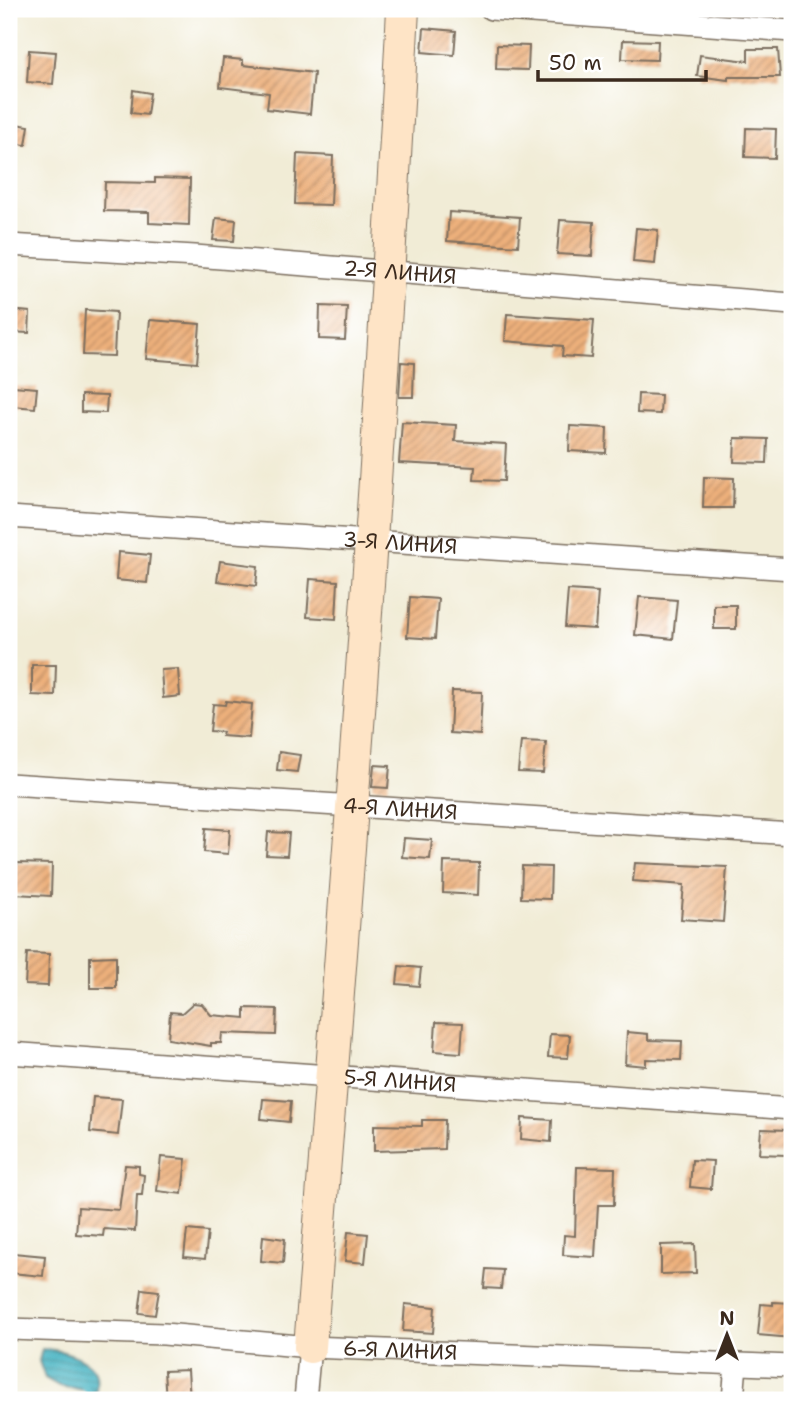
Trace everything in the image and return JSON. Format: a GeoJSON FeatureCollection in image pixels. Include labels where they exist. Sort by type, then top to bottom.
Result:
{"type":"FeatureCollection","features":[{"type":"Feature","properties":{"kind":"street"},"geometry":{"type":"LineString","coordinates":[[305,1400],[353,804],[390,271],[403,9]]}},
{"type":"Feature","properties":{"kind":"street"},"geometry":{"type":"LineString","coordinates":[[491,9],[792,31]]}},
{"type":"Feature","properties":{"kind":"street","name":"2-Я ЛИНИЯ"},"geometry":{"type":"LineString","coordinates":[[9,245],[390,271],[792,304]]}},
{"type":"Feature","properties":{"kind":"street","name":"3-Я ЛИНИЯ"},"geometry":{"type":"LineString","coordinates":[[9,517],[792,569]]}},
{"type":"Feature","properties":{"kind":"street","name":"4-Я ЛИНИЯ"},"geometry":{"type":"LineString","coordinates":[[9,784],[792,834]]}},
{"type":"Feature","properties":{"kind":"street","name":"5-Я ЛИНИЯ"},"geometry":{"type":"LineString","coordinates":[[9,1053],[792,1109]]}},
{"type":"Feature","properties":{"kind":"street","name":"6-Я ЛИНИЯ"},"geometry":{"type":"LineString","coordinates":[[9,1329],[164,1334],[310,1348],[792,1366]]}},
{"type":"Feature","properties":{"kind":"street"},"geometry":{"type":"LineString","coordinates":[[733,1400],[736,1364]]}},
{"type":"Feature","properties":{"kind":"water"},"geometry":{"type":"Polygon","coordinates":[[[42,1349],[65,1352],[88,1363],[96,1375],[96,1392],[59,1386],[45,1378],[39,1361],[42,1349]]]}},
{"type":"Feature","properties":{"kind":"building"},"geometry":{"type":"Polygon","coordinates":[[[424,28],[456,31],[454,55],[422,52],[424,28]]]}},
{"type":"Feature","properties":{"kind":"building"},"geometry":{"type":"Polygon","coordinates":[[[623,40],[658,41],[657,60],[622,59],[623,40]]]}},
{"type":"Feature","properties":{"kind":"building"},"geometry":{"type":"Polygon","coordinates":[[[497,45],[529,46],[528,70],[496,69],[497,45]]]}},
{"type":"Feature","properties":{"kind":"building"},"geometry":{"type":"Polygon","coordinates":[[[748,49],[778,49],[780,77],[728,77],[728,80],[697,76],[700,55],[748,61],[748,49]]]}},
{"type":"Feature","properties":{"kind":"building"},"geometry":{"type":"Polygon","coordinates":[[[29,50],[56,52],[53,84],[27,82],[29,50]]]}},
{"type":"Feature","properties":{"kind":"building"},"geometry":{"type":"Polygon","coordinates":[[[223,58],[243,60],[243,65],[314,73],[310,114],[267,109],[269,93],[220,87],[223,58]]]}},
{"type":"Feature","properties":{"kind":"building"},"geometry":{"type":"Polygon","coordinates":[[[133,90],[150,93],[147,115],[131,113],[133,90]]]}},
{"type":"Feature","properties":{"kind":"building"},"geometry":{"type":"Polygon","coordinates":[[[9,123],[29,126],[26,145],[9,143],[9,123]]]}},
{"type":"Feature","properties":{"kind":"building"},"geometry":{"type":"Polygon","coordinates":[[[746,128],[776,129],[775,158],[745,157],[746,128]]]}},
{"type":"Feature","properties":{"kind":"building"},"geometry":{"type":"Polygon","coordinates":[[[297,154],[333,156],[331,205],[295,204],[297,154]]]}},
{"type":"Feature","properties":{"kind":"building"},"geometry":{"type":"Polygon","coordinates":[[[155,178],[190,179],[189,225],[149,223],[149,212],[104,211],[105,182],[155,183],[155,178]]]}},
{"type":"Feature","properties":{"kind":"building"},"geometry":{"type":"Polygon","coordinates":[[[449,212],[520,217],[518,246],[447,241],[449,212]]]}},
{"type":"Feature","properties":{"kind":"building"},"geometry":{"type":"Polygon","coordinates":[[[216,218],[236,220],[234,241],[213,240],[216,218]]]}},
{"type":"Feature","properties":{"kind":"building"},"geometry":{"type":"Polygon","coordinates":[[[560,220],[594,222],[592,256],[557,254],[560,220]]]}},
{"type":"Feature","properties":{"kind":"building"},"geometry":{"type":"Polygon","coordinates":[[[636,228],[658,230],[655,264],[633,262],[636,228]]]}},
{"type":"Feature","properties":{"kind":"building"},"geometry":{"type":"Polygon","coordinates":[[[320,306],[347,307],[345,340],[319,339],[320,306]]]}},
{"type":"Feature","properties":{"kind":"building"},"geometry":{"type":"Polygon","coordinates":[[[9,310],[30,312],[29,333],[9,332],[9,310]]]}},
{"type":"Feature","properties":{"kind":"building"},"geometry":{"type":"Polygon","coordinates":[[[85,310],[116,312],[114,356],[83,355],[85,310]]]}},
{"type":"Feature","properties":{"kind":"building"},"geometry":{"type":"Polygon","coordinates":[[[507,314],[594,320],[591,358],[562,356],[563,346],[505,341],[507,314]]]}},
{"type":"Feature","properties":{"kind":"building"},"geometry":{"type":"Polygon","coordinates":[[[150,320],[200,324],[197,363],[146,359],[150,320]]]}},
{"type":"Feature","properties":{"kind":"building"},"geometry":{"type":"Polygon","coordinates":[[[401,362],[414,363],[413,397],[399,397],[401,362]]]}},
{"type":"Feature","properties":{"kind":"building"},"geometry":{"type":"Polygon","coordinates":[[[13,386],[37,388],[35,408],[12,406],[13,386]]]}},
{"type":"Feature","properties":{"kind":"building"},"geometry":{"type":"Polygon","coordinates":[[[638,394],[661,395],[660,414],[637,413],[638,394]]]}},
{"type":"Feature","properties":{"kind":"building"},"geometry":{"type":"Polygon","coordinates":[[[81,395],[107,396],[106,413],[81,412],[81,395]]]}},
{"type":"Feature","properties":{"kind":"building"},"geometry":{"type":"Polygon","coordinates":[[[402,422],[456,425],[455,441],[506,444],[504,481],[474,480],[475,467],[399,463],[402,422]]]}},
{"type":"Feature","properties":{"kind":"building"},"geometry":{"type":"Polygon","coordinates":[[[570,426],[607,428],[606,453],[569,451],[570,426]]]}},
{"type":"Feature","properties":{"kind":"building"},"geometry":{"type":"Polygon","coordinates":[[[735,438],[768,439],[767,463],[734,462],[735,438]]]}},
{"type":"Feature","properties":{"kind":"building"},"geometry":{"type":"Polygon","coordinates":[[[704,477],[734,478],[733,508],[703,508],[704,477]]]}},
{"type":"Feature","properties":{"kind":"building"},"geometry":{"type":"Polygon","coordinates":[[[118,552],[150,555],[147,583],[116,580],[118,552]]]}},
{"type":"Feature","properties":{"kind":"building"},"geometry":{"type":"Polygon","coordinates":[[[220,561],[258,566],[256,586],[217,581],[220,561]]]}},
{"type":"Feature","properties":{"kind":"building"},"geometry":{"type":"Polygon","coordinates":[[[310,579],[338,581],[336,619],[307,617],[310,579]]]}},
{"type":"Feature","properties":{"kind":"building"},"geometry":{"type":"Polygon","coordinates":[[[568,590],[598,592],[595,629],[565,627],[568,590]]]}},
{"type":"Feature","properties":{"kind":"building"},"geometry":{"type":"Polygon","coordinates":[[[410,597],[438,599],[435,639],[407,637],[410,597]]]}},
{"type":"Feature","properties":{"kind":"building"},"geometry":{"type":"Polygon","coordinates":[[[639,597],[677,600],[673,639],[635,635],[639,597]]]}},
{"type":"Feature","properties":{"kind":"building"},"geometry":{"type":"Polygon","coordinates":[[[714,605],[736,605],[736,629],[714,629],[714,605]]]}},
{"type":"Feature","properties":{"kind":"building"},"geometry":{"type":"Polygon","coordinates":[[[32,665],[56,665],[55,696],[32,695],[32,665]]]}},
{"type":"Feature","properties":{"kind":"building"},"geometry":{"type":"Polygon","coordinates":[[[178,669],[180,696],[163,698],[161,670],[178,669]]]}},
{"type":"Feature","properties":{"kind":"building"},"geometry":{"type":"Polygon","coordinates":[[[452,691],[482,692],[480,735],[450,733],[452,691]]]}},
{"type":"Feature","properties":{"kind":"building"},"geometry":{"type":"Polygon","coordinates":[[[226,701],[252,704],[249,738],[222,736],[223,732],[210,731],[213,704],[225,705],[226,701]]]}},
{"type":"Feature","properties":{"kind":"building"},"geometry":{"type":"Polygon","coordinates":[[[521,741],[546,742],[543,773],[518,772],[521,741]]]}},
{"type":"Feature","properties":{"kind":"building"},"geometry":{"type":"Polygon","coordinates":[[[279,752],[300,755],[297,772],[277,770],[279,752]]]}},
{"type":"Feature","properties":{"kind":"building"},"geometry":{"type":"Polygon","coordinates":[[[374,765],[390,766],[388,788],[372,787],[374,765]]]}},
{"type":"Feature","properties":{"kind":"building"},"geometry":{"type":"Polygon","coordinates":[[[206,828],[230,830],[228,854],[204,852],[206,828]]]}},
{"type":"Feature","properties":{"kind":"building"},"geometry":{"type":"Polygon","coordinates":[[[268,832],[289,833],[287,856],[266,855],[268,832]]]}},
{"type":"Feature","properties":{"kind":"building"},"geometry":{"type":"Polygon","coordinates":[[[404,838],[432,840],[430,859],[402,857],[404,838]]]}},
{"type":"Feature","properties":{"kind":"building"},"geometry":{"type":"Polygon","coordinates":[[[444,862],[479,863],[478,895],[443,893],[444,862]]]}},
{"type":"Feature","properties":{"kind":"building"},"geometry":{"type":"Polygon","coordinates":[[[16,863],[52,864],[51,896],[15,894],[16,863]]]}},
{"type":"Feature","properties":{"kind":"building"},"geometry":{"type":"Polygon","coordinates":[[[635,863],[727,867],[723,922],[681,919],[684,885],[633,881],[635,863]]]}},
{"type":"Feature","properties":{"kind":"building"},"geometry":{"type":"Polygon","coordinates":[[[522,866],[551,867],[550,899],[521,898],[522,866]]]}},
{"type":"Feature","properties":{"kind":"building"},"geometry":{"type":"Polygon","coordinates":[[[27,953],[49,954],[48,986],[25,985],[27,953]]]}},
{"type":"Feature","properties":{"kind":"building"},"geometry":{"type":"Polygon","coordinates":[[[116,956],[116,988],[90,988],[90,957],[116,956]]]}},
{"type":"Feature","properties":{"kind":"building"},"geometry":{"type":"Polygon","coordinates":[[[399,966],[421,968],[419,986],[397,984],[399,966]]]}},
{"type":"Feature","properties":{"kind":"building"},"geometry":{"type":"Polygon","coordinates":[[[193,1003],[202,1004],[211,1015],[245,1018],[245,1008],[277,1009],[276,1035],[222,1033],[221,1043],[211,1043],[211,1046],[168,1039],[170,1012],[182,1013],[193,1003]]]}},
{"type":"Feature","properties":{"kind":"building"},"geometry":{"type":"Polygon","coordinates":[[[436,1022],[463,1023],[461,1053],[434,1051],[436,1022]]]}},
{"type":"Feature","properties":{"kind":"building"},"geometry":{"type":"Polygon","coordinates":[[[627,1032],[648,1034],[648,1040],[682,1041],[681,1060],[646,1059],[646,1066],[625,1064],[627,1032]]]}},
{"type":"Feature","properties":{"kind":"building"},"geometry":{"type":"Polygon","coordinates":[[[550,1034],[570,1035],[568,1058],[548,1057],[550,1034]]]}},
{"type":"Feature","properties":{"kind":"building"},"geometry":{"type":"Polygon","coordinates":[[[93,1097],[122,1099],[118,1135],[90,1132],[93,1097]]]}},
{"type":"Feature","properties":{"kind":"building"},"geometry":{"type":"Polygon","coordinates":[[[263,1099],[291,1101],[289,1122],[261,1119],[263,1099]]]}},
{"type":"Feature","properties":{"kind":"building"},"geometry":{"type":"Polygon","coordinates":[[[522,1118],[552,1120],[551,1142],[521,1139],[522,1118]]]}},
{"type":"Feature","properties":{"kind":"building"},"geometry":{"type":"Polygon","coordinates":[[[422,1120],[445,1120],[444,1149],[374,1151],[374,1125],[422,1126],[422,1120]]]}},
{"type":"Feature","properties":{"kind":"building"},"geometry":{"type":"Polygon","coordinates":[[[761,1129],[788,1130],[786,1155],[759,1154],[761,1129]]]}},
{"type":"Feature","properties":{"kind":"building"},"geometry":{"type":"Polygon","coordinates":[[[161,1157],[186,1159],[182,1194],[157,1191],[161,1157]]]}},
{"type":"Feature","properties":{"kind":"building"},"geometry":{"type":"Polygon","coordinates":[[[692,1160],[713,1161],[711,1189],[690,1187],[692,1160]]]}},
{"type":"Feature","properties":{"kind":"building"},"geometry":{"type":"Polygon","coordinates":[[[125,1165],[139,1166],[139,1174],[144,1175],[142,1195],[137,1195],[135,1231],[104,1229],[103,1236],[76,1234],[78,1207],[119,1210],[125,1165]]]}},
{"type":"Feature","properties":{"kind":"building"},"geometry":{"type":"Polygon","coordinates":[[[577,1167],[615,1168],[614,1205],[598,1205],[595,1257],[563,1255],[564,1235],[575,1236],[577,1167]]]}},
{"type":"Feature","properties":{"kind":"building"},"geometry":{"type":"Polygon","coordinates":[[[187,1230],[208,1232],[205,1259],[184,1257],[187,1230]]]}},
{"type":"Feature","properties":{"kind":"building"},"geometry":{"type":"Polygon","coordinates":[[[348,1232],[368,1234],[365,1263],[345,1261],[348,1232]]]}},
{"type":"Feature","properties":{"kind":"building"},"geometry":{"type":"Polygon","coordinates":[[[263,1236],[285,1239],[283,1263],[261,1261],[263,1236]]]}},
{"type":"Feature","properties":{"kind":"building"},"geometry":{"type":"Polygon","coordinates":[[[695,1244],[696,1273],[661,1274],[661,1245],[695,1244]]]}},
{"type":"Feature","properties":{"kind":"building"},"geometry":{"type":"Polygon","coordinates":[[[13,1253],[45,1256],[43,1276],[11,1273],[13,1253]]]}},
{"type":"Feature","properties":{"kind":"building"},"geometry":{"type":"Polygon","coordinates":[[[486,1269],[503,1270],[501,1289],[484,1288],[486,1269]]]}},
{"type":"Feature","properties":{"kind":"building"},"geometry":{"type":"Polygon","coordinates":[[[142,1289],[159,1291],[155,1315],[139,1313],[142,1289]]]}},
{"type":"Feature","properties":{"kind":"building"},"geometry":{"type":"Polygon","coordinates":[[[773,1302],[792,1303],[792,1338],[758,1335],[761,1304],[773,1305],[773,1302]]]}},
{"type":"Feature","properties":{"kind":"building"},"geometry":{"type":"Polygon","coordinates":[[[405,1304],[435,1307],[433,1333],[403,1331],[405,1304]]]}},
{"type":"Feature","properties":{"kind":"building"},"geometry":{"type":"Polygon","coordinates":[[[188,1370],[190,1400],[166,1400],[164,1371],[188,1370]]]}},
{"type":"Feature","properties":{"kind":"waterway"},"geometry":{"type":"LineString","coordinates":[[83,1384],[94,1400]]}}]}
